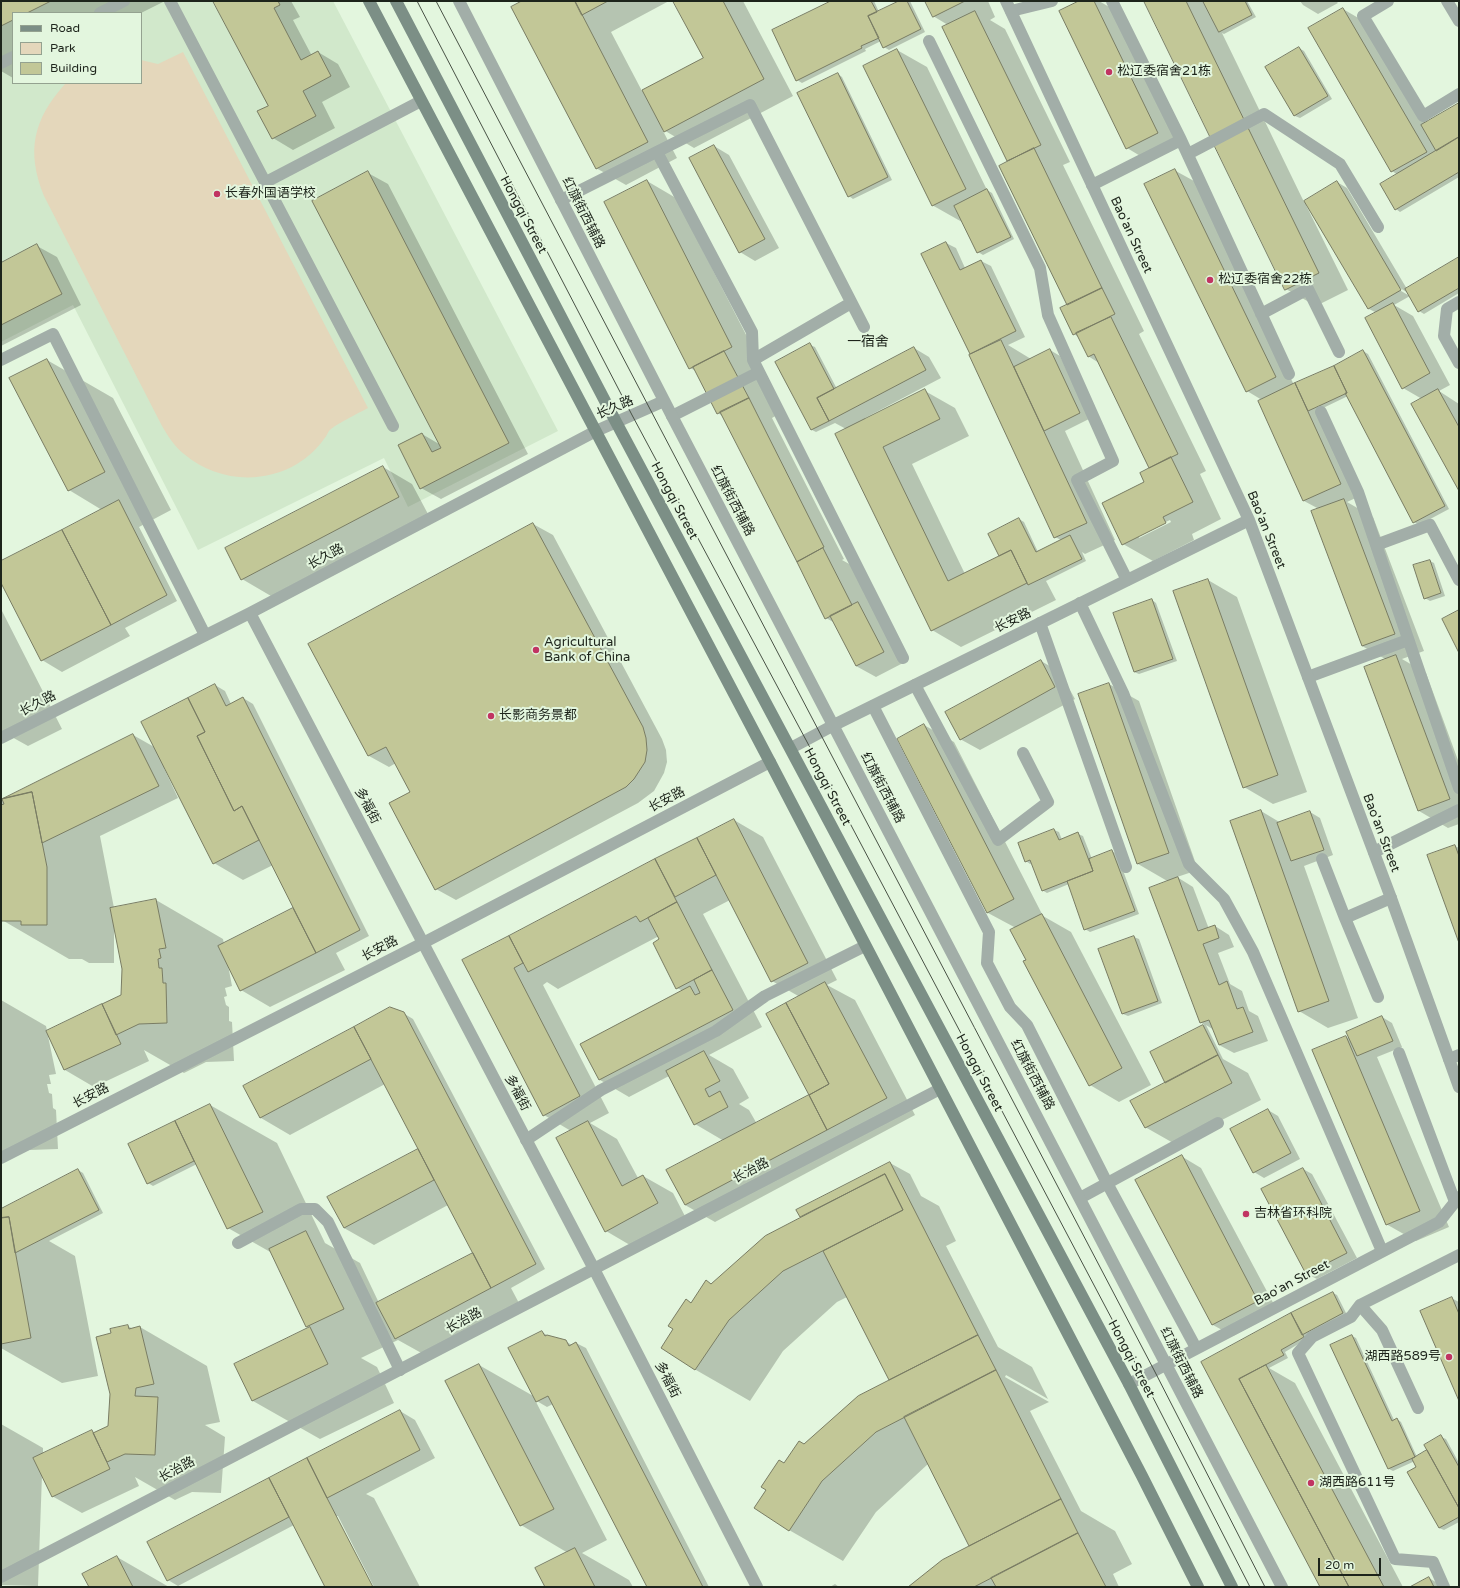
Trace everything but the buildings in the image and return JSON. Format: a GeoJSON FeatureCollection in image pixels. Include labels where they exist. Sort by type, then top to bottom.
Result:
{"type":"FeatureCollection","features":[{"type":"Feature","properties":{"kind":"main road"},"geometry":{"type":"LineString","coordinates":[[369,1],[770,762],[1142,1476],[1198,1587]]}},
{"type":"Feature","properties":{"kind":"main road","name":"Hongqi Street"},"geometry":{"type":"LineString","coordinates":[[396,1],[616,422],[1129,1384],[1232,1587]]}},
{"type":"Feature","properties":{"kind":"street"},"geometry":{"type":"LineString","coordinates":[[102,12],[124,1]]}},
{"type":"Feature","properties":{"kind":"street"},"geometry":{"type":"LineString","coordinates":[[170,1],[393,426]]}},
{"type":"Feature","properties":{"kind":"street","name":"红旗街西辅路"},"geometry":{"type":"LineString","coordinates":[[459,1],[664,401],[1282,1587]]}},
{"type":"Feature","properties":{"kind":"street"},"geometry":{"type":"LineString","coordinates":[[1009,6],[1052,1]]}},
{"type":"Feature","properties":{"kind":"street"},"geometry":{"type":"LineString","coordinates":[[1112,1],[1188,154],[1289,374]]}},
{"type":"Feature","properties":{"kind":"street"},"geometry":{"type":"LineString","coordinates":[[1388,1],[1363,16],[1423,116],[1459,94]]}},
{"type":"Feature","properties":{"kind":"street"},"geometry":{"type":"LineString","coordinates":[[1447,1],[1459,21]]}},
{"type":"Feature","properties":{"kind":"street","name":"Bao'an Street"},"geometry":{"type":"LineString","coordinates":[[1009,6],[1249,520],[1391,898],[1454,1057],[1459,1087]]}},
{"type":"Feature","properties":{"kind":"street"},"geometry":{"type":"LineString","coordinates":[[929,41],[1040,268],[1048,314],[1113,461],[1077,480],[1127,580]]}},
{"type":"Feature","properties":{"kind":"street"},"geometry":{"type":"LineString","coordinates":[[1,63],[12,58]]}},
{"type":"Feature","properties":{"kind":"street"},"geometry":{"type":"LineString","coordinates":[[266,182],[421,101]]}},
{"type":"Feature","properties":{"kind":"street"},"geometry":{"type":"LineString","coordinates":[[561,200],[750,105],[864,327]]}},
{"type":"Feature","properties":{"kind":"street"},"geometry":{"type":"LineString","coordinates":[[1188,154],[1264,114],[1340,164],[1378,227]]}},
{"type":"Feature","properties":{"kind":"street"},"geometry":{"type":"LineString","coordinates":[[1092,184],[1181,140]]}},
{"type":"Feature","properties":{"kind":"street"},"geometry":{"type":"LineString","coordinates":[[656,152],[752,332],[752,360],[903,658]]}},
{"type":"Feature","properties":{"kind":"street"},"geometry":{"type":"LineString","coordinates":[[1262,314],[1308,289],[1339,352]]}},
{"type":"Feature","properties":{"kind":"street"},"geometry":{"type":"LineString","coordinates":[[1459,302],[1447,308],[1444,336],[1459,363]]}},
{"type":"Feature","properties":{"kind":"street"},"geometry":{"type":"LineString","coordinates":[[752,360],[852,303]]}},
{"type":"Feature","properties":{"kind":"street"},"geometry":{"type":"LineString","coordinates":[[1,360],[53,334],[205,635]]}},
{"type":"Feature","properties":{"kind":"street"},"geometry":{"type":"LineString","coordinates":[[672,416],[759,372]]}},
{"type":"Feature","properties":{"kind":"street","name":"长久路"},"geometry":{"type":"LineString","coordinates":[[1,738],[250,612],[596,431],[664,401]]}},
{"type":"Feature","properties":{"kind":"street"},"geometry":{"type":"LineString","coordinates":[[1321,412],[1358,492],[1459,788]]}},
{"type":"Feature","properties":{"kind":"street","name":"长安路"},"geometry":{"type":"LineString","coordinates":[[791,748],[872,706],[1249,520]]}},
{"type":"Feature","properties":{"kind":"street"},"geometry":{"type":"LineString","coordinates":[[1376,545],[1430,525],[1459,580]]}},
{"type":"Feature","properties":{"kind":"street"},"geometry":{"type":"LineString","coordinates":[[1080,603],[1122,693],[1189,864],[1224,899],[1253,952],[1382,1251]]}},
{"type":"Feature","properties":{"kind":"street","name":"多福街"},"geometry":{"type":"LineString","coordinates":[[250,612],[594,1269],[757,1587]]}},
{"type":"Feature","properties":{"kind":"street"},"geometry":{"type":"LineString","coordinates":[[1040,623],[1126,867]]}},
{"type":"Feature","properties":{"kind":"street"},"geometry":{"type":"LineString","coordinates":[[1308,678],[1408,640]]}},
{"type":"Feature","properties":{"kind":"street"},"geometry":{"type":"LineString","coordinates":[[915,685],[998,840],[1048,802],[1023,753]]}},
{"type":"Feature","properties":{"kind":"street"},"geometry":{"type":"LineString","coordinates":[[872,706],[988,932],[987,963],[1010,1007],[1027,1025],[1107,1183],[1196,1348]]}},
{"type":"Feature","properties":{"kind":"street","name":"长安路"},"geometry":{"type":"LineString","coordinates":[[1,1158],[423,943],[770,762]]}},
{"type":"Feature","properties":{"kind":"street"},"geometry":{"type":"LineString","coordinates":[[1374,852],[1459,810]]}},
{"type":"Feature","properties":{"kind":"street"},"geometry":{"type":"LineString","coordinates":[[1322,859],[1378,997]]}},
{"type":"Feature","properties":{"kind":"street"},"geometry":{"type":"LineString","coordinates":[[1345,918],[1391,898]]}},
{"type":"Feature","properties":{"kind":"street"},"geometry":{"type":"LineString","coordinates":[[526,1140],[601,1090],[716,1031],[766,996],[865,946]]}},
{"type":"Feature","properties":{"kind":"street"},"geometry":{"type":"LineString","coordinates":[[1399,1054],[1457,1199]]}},
{"type":"Feature","properties":{"kind":"street","name":"长治路"},"geometry":{"type":"LineString","coordinates":[[1,1577],[940,1089]]}},
{"type":"Feature","properties":{"kind":"street"},"geometry":{"type":"LineString","coordinates":[[1080,1198],[1218,1123]]}},
{"type":"Feature","properties":{"kind":"street","name":"Bao'an Street"},"geometry":{"type":"LineString","coordinates":[[1129,1384],[1439,1222],[1457,1199]]}},
{"type":"Feature","properties":{"kind":"street"},"geometry":{"type":"LineString","coordinates":[[238,1243],[302,1209],[315,1209],[328,1222],[400,1370]]}},
{"type":"Feature","properties":{"kind":"street"},"geometry":{"type":"LineString","coordinates":[[1444,1587],[1433,1562],[1395,1559],[1298,1353],[1312,1338],[1351,1317],[1360,1305],[1458,1257]]}},
{"type":"Feature","properties":{"kind":"street"},"geometry":{"type":"LineString","coordinates":[[1360,1305],[1382,1330],[1418,1408]]}},
{"type":"Feature","properties":{"kind":"shaded area","name":"长春外国语学校"},"geometry":{"type":"Polygon","coordinates":[[[1,1],[333,1],[558,431],[408,507],[384,458],[198,550],[73,305],[1,342],[1,1]]]}},
{"type":"Feature","properties":{"kind":"green space"},"geometry":{"type":"Polygon","coordinates":[[[183,52],[368,408],[332,428],[315,450],[301,462],[283,471],[254,477],[224,475],[197,463],[177,448],[162,426],[44,196],[38,180],[34,150],[36,137],[46,110],[54,97],[65,84],[142,84],[142,60],[158,64],[183,52]]]}},
{"type":"Feature","properties":{"kind":"tram line"},"geometry":{"type":"LineString","coordinates":[[417,1],[632,415],[806,740],[1142,1376],[1250,1587]]}},
{"type":"Feature","properties":{"kind":"tram line"},"geometry":{"type":"LineString","coordinates":[[436,1],[1154,1370],[1265,1587]]}},
{"type":"Feature","properties":{"kind":"place","name":"松辽委宿舍21栋"},"geometry":{"type":"Point","coordinates":[1109,72]}},
{"type":"Feature","properties":{"kind":"place","name":"长春外国语学校"},"geometry":{"type":"Point","coordinates":[217,194]}},
{"type":"Feature","properties":{"kind":"place","name":"松辽委宿舍22栋"},"geometry":{"type":"Point","coordinates":[1210,280]}},
{"type":"Feature","properties":{"kind":"place","name":"Agricultural Bank of China"},"geometry":{"type":"Point","coordinates":[536,650]}},
{"type":"Feature","properties":{"kind":"place","name":"长影商务景都"},"geometry":{"type":"Point","coordinates":[491,716]}},
{"type":"Feature","properties":{"kind":"place","name":"吉林省环科院"},"geometry":{"type":"Point","coordinates":[1246,1214]}},
{"type":"Feature","properties":{"kind":"place","name":"湖西路589号"},"geometry":{"type":"Point","coordinates":[1449,1357]}},
{"type":"Feature","properties":{"kind":"place","name":"湖西路611号"},"geometry":{"type":"Point","coordinates":[1311,1483]}},
{"type":"Feature","properties":{"kind":"district","name":"一宿舍"},"geometry":{"type":"Point","coordinates":[868,342]}}]}
